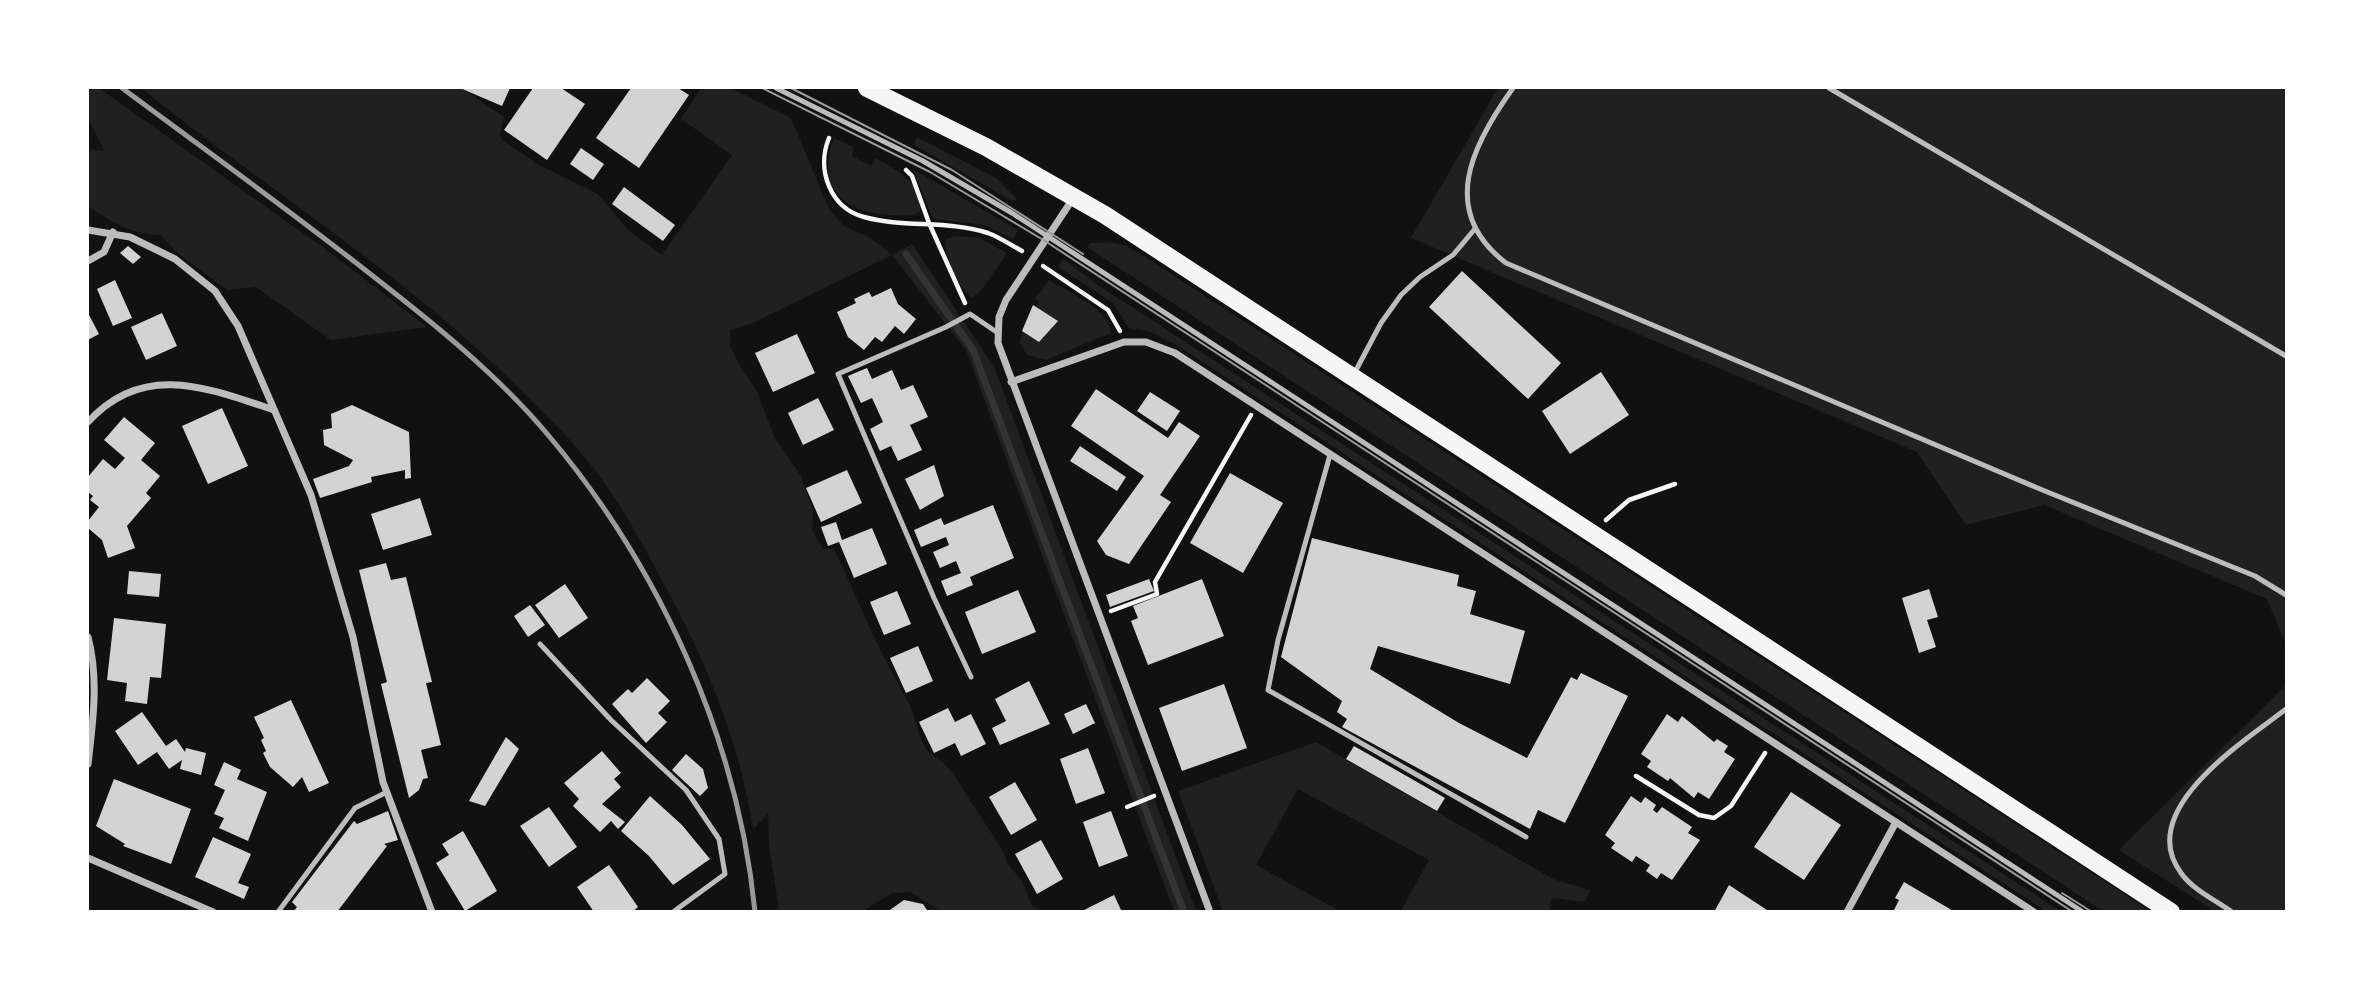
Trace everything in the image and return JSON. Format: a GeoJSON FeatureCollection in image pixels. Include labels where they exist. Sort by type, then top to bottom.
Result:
{"type":"FeatureCollection","features":[{"type":"Feature","properties":{"kind":"main road"},"geometry":{"type":"LineString","coordinates":[[874,91],[986,147],[1074,197],[2171,912]]}},
{"type":"Feature","properties":{"kind":"street"},"geometry":{"type":"LineString","coordinates":[[1074,197],[1006,300],[999,317],[998,333],[1011,382],[1101,615],[1209,912]]}},
{"type":"Feature","properties":{"kind":"street"},"geometry":{"type":"LineString","coordinates":[[88,230],[113,232],[161,251],[193,271],[215,291],[239,326],[311,495],[345,608],[374,749],[387,792],[432,912]]}},
{"type":"Feature","properties":{"kind":"street"},"geometry":{"type":"LineString","coordinates":[[88,261],[104,252],[113,232]]}},
{"type":"Feature","properties":{"kind":"street"},"geometry":{"type":"LineString","coordinates":[[1011,382],[1111,345],[1137,341],[1175,354],[2034,912]]}},
{"type":"Feature","properties":{"kind":"street"},"geometry":{"type":"LineString","coordinates":[[88,422],[115,400],[154,384],[189,384],[274,410]]}},
{"type":"Feature","properties":{"kind":"street"},"geometry":{"type":"LineString","coordinates":[[88,637],[94,661],[94,717],[88,764]]}},
{"type":"Feature","properties":{"kind":"street"},"geometry":{"type":"LineString","coordinates":[[1847,912],[1896,822]]}},
{"type":"Feature","properties":{"kind":"street"},"geometry":{"type":"LineString","coordinates":[[88,858],[212,912]]}},
{"type":"Feature","properties":{"kind":"lane"},"geometry":{"type":"LineString","coordinates":[[776,88],[950,176],[1048,236],[2083,912]]}},
{"type":"Feature","properties":{"kind":"lane"},"geometry":{"type":"LineString","coordinates":[[1513,88],[1493,118],[1470,169],[1466,203],[1474,230],[1488,248],[1516,269],[2088,509],[2255,576],[2287,595]]}},
{"type":"Feature","properties":{"kind":"lane"},"geometry":{"type":"LineString","coordinates":[[1829,88],[2287,356]]}},
{"type":"Feature","properties":{"kind":"lane"},"geometry":{"type":"LineString","coordinates":[[1353,377],[1381,323],[1401,295],[1420,277],[1453,255],[1474,230]]}},
{"type":"Feature","properties":{"kind":"lane"},"geometry":{"type":"LineString","coordinates":[[971,677],[934,598],[838,374],[970,314],[998,333]]}},
{"type":"Feature","properties":{"kind":"lane"},"geometry":{"type":"LineString","coordinates":[[1330,455],[1278,640],[1268,690],[1526,837]]}},
{"type":"Feature","properties":{"kind":"lane"},"geometry":{"type":"LineString","coordinates":[[540,644],[611,720],[686,790],[719,839],[725,874],[673,912]]}},
{"type":"Feature","properties":{"kind":"lane"},"geometry":{"type":"LineString","coordinates":[[2232,912],[2182,875],[2172,856],[2172,828],[2181,806],[2200,780],[2243,740],[2287,709]]}},
{"type":"Feature","properties":{"kind":"lane"},"geometry":{"type":"LineString","coordinates":[[278,912],[355,808],[387,792]]}},
{"type":"Feature","properties":{"kind":"path"},"geometry":{"type":"LineString","coordinates":[[829,138],[824,159],[825,178],[832,192],[846,208],[863,217],[929,223]]}},
{"type":"Feature","properties":{"kind":"path"},"geometry":{"type":"LineString","coordinates":[[906,170],[912,176],[929,223],[970,314]]}},
{"type":"Feature","properties":{"kind":"path"},"geometry":{"type":"LineString","coordinates":[[1101,615],[1157,594],[1155,582],[1256,406]]}},
{"type":"Feature","properties":{"kind":"path"},"geometry":{"type":"LineString","coordinates":[[1595,535],[1615,511],[1629,500],[1675,485]]}},
{"type":"Feature","properties":{"kind":"path"},"geometry":{"type":"LineString","coordinates":[[1636,776],[1699,815],[1719,817],[1731,806],[1772,742]]}},
{"type":"Feature","properties":{"kind":"path"},"geometry":{"type":"LineString","coordinates":[[1129,806],[1150,797]]}},
{"type":"Feature","properties":{"kind":"shaded area"},"geometry":{"type":"Polygon","coordinates":[[[88,88],[99,88],[324,248],[427,327],[331,340],[256,287],[227,290],[175,251],[161,235],[141,233],[123,226],[88,206],[88,149],[104,151],[88,117],[88,88]]]}},
{"type":"Feature","properties":{"kind":"shaded area"},"geometry":{"type":"Polygon","coordinates":[[[141,88],[461,88],[504,117],[500,134],[502,140],[539,165],[598,194],[628,230],[662,255],[732,155],[681,119],[701,88],[731,88],[791,118],[829,209],[844,226],[872,239],[892,255],[753,323],[730,330],[730,345],[757,392],[774,436],[801,476],[813,511],[812,530],[823,549],[834,549],[878,645],[910,706],[923,744],[951,771],[1005,854],[1006,862],[1022,881],[1032,906],[1042,911],[941,911],[910,892],[892,893],[863,911],[779,911],[769,844],[768,814],[753,829],[733,742],[701,659],[639,538],[589,462],[522,391],[431,309],[141,88]]]}},
{"type":"Feature","properties":{"kind":"shaded area"},"geometry":{"type":"Polygon","coordinates":[[[1498,88],[2286,88],[2286,645],[2267,599],[2044,505],[1966,525],[1917,452],[1411,238],[1498,88]]]}},
{"type":"Feature","properties":{"kind":"shaded area"},"geometry":{"type":"Polygon","coordinates":[[[917,137],[996,178],[1017,199],[1012,201],[914,145],[917,137]]]}},
{"type":"Feature","properties":{"kind":"shaded area"},"geometry":{"type":"Polygon","coordinates":[[[834,138],[853,147],[852,156],[871,166],[875,158],[907,179],[918,193],[920,212],[907,215],[861,210],[838,195],[828,171],[834,138]]]}},
{"type":"Feature","properties":{"kind":"shaded area"},"geometry":{"type":"Polygon","coordinates":[[[913,169],[1018,230],[1013,239],[985,225],[933,219],[913,169]]]}},
{"type":"Feature","properties":{"kind":"shaded area"},"geometry":{"type":"Polygon","coordinates":[[[953,236],[979,238],[1007,253],[981,291],[972,298],[958,280],[947,255],[945,240],[953,236]]]}},
{"type":"Feature","properties":{"kind":"shaded area"},"geometry":{"type":"Polygon","coordinates":[[[1109,242],[1127,246],[1142,255],[2150,911],[2103,911],[1087,247],[1090,243],[1109,242]]]}},
{"type":"Feature","properties":{"kind":"shaded area"},"geometry":{"type":"Polygon","coordinates":[[[912,244],[995,369],[1196,911],[1174,911],[966,350],[892,255],[912,244]]]}},
{"type":"Feature","properties":{"kind":"shaded area"},"geometry":{"type":"Polygon","coordinates":[[[1062,260],[2060,911],[2046,911],[1175,344],[1148,331],[1129,328],[1113,303],[1058,267],[1062,260]]]}},
{"type":"Feature","properties":{"kind":"shaded area"},"geometry":{"type":"Polygon","coordinates":[[[1049,280],[1096,309],[1109,324],[1111,333],[1046,360],[1027,355],[1020,343],[1022,331],[1058,321],[1036,307],[1039,301],[1035,299],[1049,280]]]}},
{"type":"Feature","properties":{"kind":"shaded area"},"geometry":{"type":"Polygon","coordinates":[[[2286,685],[2286,911],[2214,911],[2119,850],[2286,685]]]}},
{"type":"Feature","properties":{"kind":"shaded area"},"geometry":{"type":"Polygon","coordinates":[[[1316,742],[1553,879],[1590,890],[1585,902],[1552,898],[1550,910],[1555,911],[1401,911],[1429,860],[1298,789],[1256,865],[1340,911],[1223,911],[1178,791],[1316,742]]]}},
{"type":"Feature","properties":{"kind":"building"},"geometry":{"type":"Polygon","coordinates":[[[460,88],[510,88],[502,106],[460,88]]]}},
{"type":"Feature","properties":{"kind":"building"},"geometry":{"type":"Polygon","coordinates":[[[533,88],[561,88],[585,104],[547,160],[504,130],[533,88]]]}},
{"type":"Feature","properties":{"kind":"building"},"geometry":{"type":"Polygon","coordinates":[[[631,88],[678,88],[689,95],[639,168],[596,138],[631,88]]]}},
{"type":"Feature","properties":{"kind":"building"},"geometry":{"type":"Polygon","coordinates":[[[581,148],[604,164],[593,180],[570,164],[581,148]]]}},
{"type":"Feature","properties":{"kind":"building"},"geometry":{"type":"Polygon","coordinates":[[[624,187],[675,225],[663,241],[612,204],[624,187]]]}},
{"type":"Feature","properties":{"kind":"building"},"geometry":{"type":"Polygon","coordinates":[[[128,246],[141,257],[133,264],[120,253],[128,246]]]}},
{"type":"Feature","properties":{"kind":"building"},"geometry":{"type":"Polygon","coordinates":[[[1462,271],[1561,363],[1528,399],[1429,307],[1462,271]]]}},
{"type":"Feature","properties":{"kind":"building"},"geometry":{"type":"Polygon","coordinates":[[[115,280],[132,318],[113,326],[97,289],[115,280]]]}},
{"type":"Feature","properties":{"kind":"building"},"geometry":{"type":"Polygon","coordinates":[[[891,288],[898,304],[916,319],[904,334],[895,326],[882,342],[875,337],[864,350],[848,337],[837,312],[856,303],[854,299],[869,292],[872,297],[891,288]]]}},
{"type":"Feature","properties":{"kind":"building"},"geometry":{"type":"Polygon","coordinates":[[[1033,305],[1058,321],[1039,342],[1022,331],[1033,305]]]}},
{"type":"Feature","properties":{"kind":"building"},"geometry":{"type":"Polygon","coordinates":[[[88,313],[99,334],[88,340],[88,313]]]}},
{"type":"Feature","properties":{"kind":"building"},"geometry":{"type":"Polygon","coordinates":[[[162,313],[177,346],[146,360],[131,327],[162,313]]]}},
{"type":"Feature","properties":{"kind":"building"},"geometry":{"type":"Polygon","coordinates":[[[797,334],[815,373],[773,392],[755,353],[797,334]]]}},
{"type":"Feature","properties":{"kind":"building"},"geometry":{"type":"Polygon","coordinates":[[[867,368],[872,379],[892,370],[901,390],[913,385],[928,417],[910,425],[922,450],[898,461],[891,446],[880,451],[870,429],[883,422],[872,398],[861,403],[848,376],[867,368]]]}},
{"type":"Feature","properties":{"kind":"building"},"geometry":{"type":"Polygon","coordinates":[[[1601,372],[1629,415],[1570,454],[1542,411],[1601,372]]]}},
{"type":"Feature","properties":{"kind":"building"},"geometry":{"type":"Polygon","coordinates":[[[1096,389],[1168,438],[1179,422],[1200,436],[1160,495],[1171,502],[1129,564],[1106,555],[1097,541],[1144,476],[1071,426],[1096,389]]]}},
{"type":"Feature","properties":{"kind":"building"},"geometry":{"type":"Polygon","coordinates":[[[1150,392],[1180,411],[1167,431],[1137,411],[1150,392]]]}},
{"type":"Feature","properties":{"kind":"building"},"geometry":{"type":"Polygon","coordinates":[[[818,398],[834,430],[803,445],[788,413],[818,398]]]}},
{"type":"Feature","properties":{"kind":"building"},"geometry":{"type":"Polygon","coordinates":[[[352,405],[409,432],[411,478],[405,479],[405,470],[371,477],[372,482],[320,498],[313,479],[349,466],[353,460],[324,445],[323,430],[332,428],[331,414],[352,405]]]}},
{"type":"Feature","properties":{"kind":"building"},"geometry":{"type":"Polygon","coordinates":[[[222,408],[248,466],[208,484],[182,426],[222,408]]]}},
{"type":"Feature","properties":{"kind":"building"},"geometry":{"type":"Polygon","coordinates":[[[124,417],[155,443],[141,460],[160,476],[146,493],[151,498],[127,526],[135,548],[108,558],[102,540],[88,528],[88,521],[99,507],[90,500],[93,496],[88,492],[88,477],[103,459],[115,469],[125,458],[104,440],[124,417]]]}},
{"type":"Feature","properties":{"kind":"building"},"geometry":{"type":"Polygon","coordinates":[[[1080,446],[1126,477],[1117,491],[1070,461],[1080,446]]]}},
{"type":"Feature","properties":{"kind":"building"},"geometry":{"type":"Polygon","coordinates":[[[934,465],[944,496],[920,510],[905,479],[934,465]]]}},
{"type":"Feature","properties":{"kind":"building"},"geometry":{"type":"Polygon","coordinates":[[[847,470],[862,503],[821,522],[806,488],[847,470]]]}},
{"type":"Feature","properties":{"kind":"building"},"geometry":{"type":"Polygon","coordinates":[[[1230,473],[1283,503],[1243,573],[1190,543],[1230,473]]]}},
{"type":"Feature","properties":{"kind":"building"},"geometry":{"type":"Polygon","coordinates":[[[420,498],[432,535],[383,550],[371,514],[420,498]]]}},
{"type":"Feature","properties":{"kind":"building"},"geometry":{"type":"Polygon","coordinates":[[[993,505],[1014,558],[970,577],[973,585],[947,596],[941,581],[961,573],[956,561],[940,568],[933,552],[949,545],[946,537],[921,547],[914,530],[941,518],[944,525],[993,505]]]}},
{"type":"Feature","properties":{"kind":"building"},"geometry":{"type":"Polygon","coordinates":[[[836,522],[842,540],[872,528],[887,564],[854,578],[839,542],[828,546],[821,527],[836,522]]]}},
{"type":"Feature","properties":{"kind":"building"},"geometry":{"type":"Polygon","coordinates":[[[1312,538],[1459,575],[1457,586],[1476,591],[1470,614],[1525,631],[1510,684],[1378,646],[1370,669],[1459,723],[1527,758],[1571,677],[1577,680],[1581,673],[1628,696],[1565,823],[1538,810],[1530,829],[1342,727],[1347,719],[1337,712],[1342,701],[1281,657],[1312,538]]]}},
{"type":"Feature","properties":{"kind":"building"},"geometry":{"type":"Polygon","coordinates":[[[386,563],[391,580],[406,577],[432,682],[426,683],[441,745],[421,750],[428,778],[423,779],[419,790],[409,798],[381,684],[387,682],[359,570],[386,563]]]}},
{"type":"Feature","properties":{"kind":"building"},"geometry":{"type":"Polygon","coordinates":[[[129,571],[161,574],[159,597],[127,594],[129,571]]]}},
{"type":"Feature","properties":{"kind":"building"},"geometry":{"type":"Polygon","coordinates":[[[1149,579],[1154,591],[1110,607],[1106,595],[1149,579]]]}},
{"type":"Feature","properties":{"kind":"building"},"geometry":{"type":"Polygon","coordinates":[[[1202,579],[1224,636],[1148,665],[1131,621],[1138,618],[1133,606],[1202,579]]]}},
{"type":"Feature","properties":{"kind":"building"},"geometry":{"type":"Polygon","coordinates":[[[565,584],[588,618],[559,638],[535,605],[565,584]]]}},
{"type":"Feature","properties":{"kind":"building"},"geometry":{"type":"Polygon","coordinates":[[[1929,589],[1938,617],[1927,620],[1936,647],[1919,653],[1902,598],[1929,589]]]}},
{"type":"Feature","properties":{"kind":"building"},"geometry":{"type":"Polygon","coordinates":[[[1018,590],[1036,632],[982,654],[965,612],[1018,590]]]}},
{"type":"Feature","properties":{"kind":"building"},"geometry":{"type":"Polygon","coordinates":[[[897,591],[911,624],[884,635],[870,602],[897,591]]]}},
{"type":"Feature","properties":{"kind":"building"},"geometry":{"type":"Polygon","coordinates":[[[530,605],[545,625],[528,637],[514,616],[530,605]]]}},
{"type":"Feature","properties":{"kind":"building"},"geometry":{"type":"Polygon","coordinates":[[[114,618],[166,624],[161,678],[150,677],[147,704],[125,701],[127,683],[107,680],[114,618]]]}},
{"type":"Feature","properties":{"kind":"building"},"geometry":{"type":"Polygon","coordinates":[[[918,646],[933,681],[906,693],[890,658],[918,646]]]}},
{"type":"Feature","properties":{"kind":"building"},"geometry":{"type":"Polygon","coordinates":[[[647,678],[670,701],[658,713],[667,722],[646,743],[612,704],[628,689],[632,693],[647,678]]]}},
{"type":"Feature","properties":{"kind":"building"},"geometry":{"type":"Polygon","coordinates":[[[1029,681],[1050,724],[1000,745],[992,728],[1006,721],[995,699],[1029,681]]]}},
{"type":"Feature","properties":{"kind":"building"},"geometry":{"type":"Polygon","coordinates":[[[1224,684],[1247,748],[1182,771],[1159,708],[1224,684]]]}},
{"type":"Feature","properties":{"kind":"building"},"geometry":{"type":"Polygon","coordinates":[[[291,700],[329,783],[309,792],[302,777],[293,787],[270,767],[263,753],[266,751],[261,740],[264,738],[254,717],[291,700]]]}},
{"type":"Feature","properties":{"kind":"building"},"geometry":{"type":"Polygon","coordinates":[[[1086,704],[1095,723],[1073,734],[1064,714],[1086,704]]]}},
{"type":"Feature","properties":{"kind":"building"},"geometry":{"type":"Polygon","coordinates":[[[948,708],[955,722],[971,714],[986,744],[961,756],[955,743],[934,753],[919,722],[948,708]]]}},
{"type":"Feature","properties":{"kind":"building"},"geometry":{"type":"Polygon","coordinates":[[[142,712],[166,746],[176,739],[185,752],[186,748],[206,753],[201,775],[180,769],[182,760],[169,769],[157,752],[138,765],[115,731],[142,712]]]}},
{"type":"Feature","properties":{"kind":"building"},"geometry":{"type":"Polygon","coordinates":[[[1667,714],[1678,722],[1682,716],[1714,742],[1717,739],[1728,746],[1724,752],[1735,759],[1709,799],[1698,792],[1694,798],[1670,778],[1668,781],[1647,767],[1651,761],[1641,754],[1667,714]]]}},
{"type":"Feature","properties":{"kind":"building"},"geometry":{"type":"Polygon","coordinates":[[[506,737],[519,749],[485,806],[469,801],[506,737]]]}},
{"type":"Feature","properties":{"kind":"building"},"geometry":{"type":"Polygon","coordinates":[[[1354,746],[1445,798],[1437,811],[1346,759],[1354,746]]]}},
{"type":"Feature","properties":{"kind":"building"},"geometry":{"type":"Polygon","coordinates":[[[1088,748],[1105,793],[1076,804],[1060,759],[1088,748]]]}},
{"type":"Feature","properties":{"kind":"building"},"geometry":{"type":"Polygon","coordinates":[[[602,751],[621,773],[614,779],[621,787],[602,804],[625,822],[618,829],[611,821],[600,832],[573,806],[579,799],[564,783],[602,751]]]}},
{"type":"Feature","properties":{"kind":"building"},"geometry":{"type":"Polygon","coordinates":[[[686,754],[703,769],[708,788],[700,796],[672,770],[686,754]]]}},
{"type":"Feature","properties":{"kind":"building"},"geometry":{"type":"Polygon","coordinates":[[[224,762],[241,770],[237,779],[267,792],[248,841],[219,828],[224,818],[214,814],[225,790],[214,785],[224,762]]]}},
{"type":"Feature","properties":{"kind":"building"},"geometry":{"type":"Polygon","coordinates":[[[114,779],[191,809],[171,864],[123,846],[125,844],[96,826],[114,779]]]}},
{"type":"Feature","properties":{"kind":"building"},"geometry":{"type":"Polygon","coordinates":[[[1015,782],[1037,820],[1011,835],[989,797],[1015,782]]]}},
{"type":"Feature","properties":{"kind":"building"},"geometry":{"type":"Polygon","coordinates":[[[1791,792],[1841,825],[1804,880],[1754,847],[1791,792]]]}},
{"type":"Feature","properties":{"kind":"building"},"geometry":{"type":"Polygon","coordinates":[[[650,796],[682,825],[710,859],[673,885],[649,856],[621,831],[650,796]]]}},
{"type":"Feature","properties":{"kind":"building"},"geometry":{"type":"Polygon","coordinates":[[[1631,796],[1641,803],[1645,797],[1656,805],[1653,810],[1657,813],[1662,807],[1692,827],[1688,833],[1700,840],[1672,880],[1661,873],[1657,879],[1646,871],[1650,865],[1636,856],[1632,862],[1611,848],[1615,843],[1605,835],[1631,796]]]}},
{"type":"Feature","properties":{"kind":"building"},"geometry":{"type":"Polygon","coordinates":[[[549,807],[577,847],[549,867],[520,826],[549,807]]]}},
{"type":"Feature","properties":{"kind":"building"},"geometry":{"type":"Polygon","coordinates":[[[388,811],[398,840],[384,844],[387,846],[337,912],[293,912],[297,907],[292,902],[354,821],[357,824],[388,811]]]}},
{"type":"Feature","properties":{"kind":"building"},"geometry":{"type":"Polygon","coordinates":[[[1111,811],[1128,856],[1099,867],[1083,822],[1111,811]]]}},
{"type":"Feature","properties":{"kind":"building"},"geometry":{"type":"Polygon","coordinates":[[[463,831],[497,891],[465,911],[436,863],[449,855],[442,844],[463,831]]]}},
{"type":"Feature","properties":{"kind":"building"},"geometry":{"type":"Polygon","coordinates":[[[213,837],[251,854],[238,883],[249,887],[244,899],[195,877],[213,837]]]}},
{"type":"Feature","properties":{"kind":"building"},"geometry":{"type":"Polygon","coordinates":[[[1041,840],[1063,879],[1037,894],[1015,854],[1041,840]]]}},
{"type":"Feature","properties":{"kind":"building"},"geometry":{"type":"Polygon","coordinates":[[[609,865],[638,907],[632,912],[594,912],[577,887],[609,865]]]}},
{"type":"Feature","properties":{"kind":"building"},"geometry":{"type":"Polygon","coordinates":[[[1904,882],[1955,912],[1893,912],[1899,900],[1895,898],[1904,882]]]}},
{"type":"Feature","properties":{"kind":"building"},"geometry":{"type":"Polygon","coordinates":[[[1729,885],[1770,912],[1714,912],[1729,885]]]}},
{"type":"Feature","properties":{"kind":"building"},"geometry":{"type":"Polygon","coordinates":[[[1114,895],[1122,912],[1080,912],[1114,895]]]}},
{"type":"Feature","properties":{"kind":"building"},"geometry":{"type":"Polygon","coordinates":[[[904,900],[923,904],[927,910],[887,912],[904,900]]]}},
{"type":"Feature","properties":{"kind":"waterway"},"geometry":{"type":"LineString","coordinates":[[906,254],[973,350],[1184,912]]}},
{"type":"Feature","properties":{"kind":"tram line"},"geometry":{"type":"LineString","coordinates":[[762,88],[930,172],[1045,241],[2073,912]]}},
{"type":"Feature","properties":{"kind":"tram line"},"geometry":{"type":"LineString","coordinates":[[791,88],[952,170],[1083,254]]}},
{"type":"Feature","properties":{"kind":"tram line"},"geometry":{"type":"LineString","coordinates":[[2062,893],[2092,912]]}},
{"type":"Feature","properties":{"kind":"railway"},"geometry":{"type":"LineString","coordinates":[[122,88],[308,226],[440,330],[486,370],[529,413],[589,487],[626,542],[658,599],[712,720],[746,847],[755,912]]}}]}
